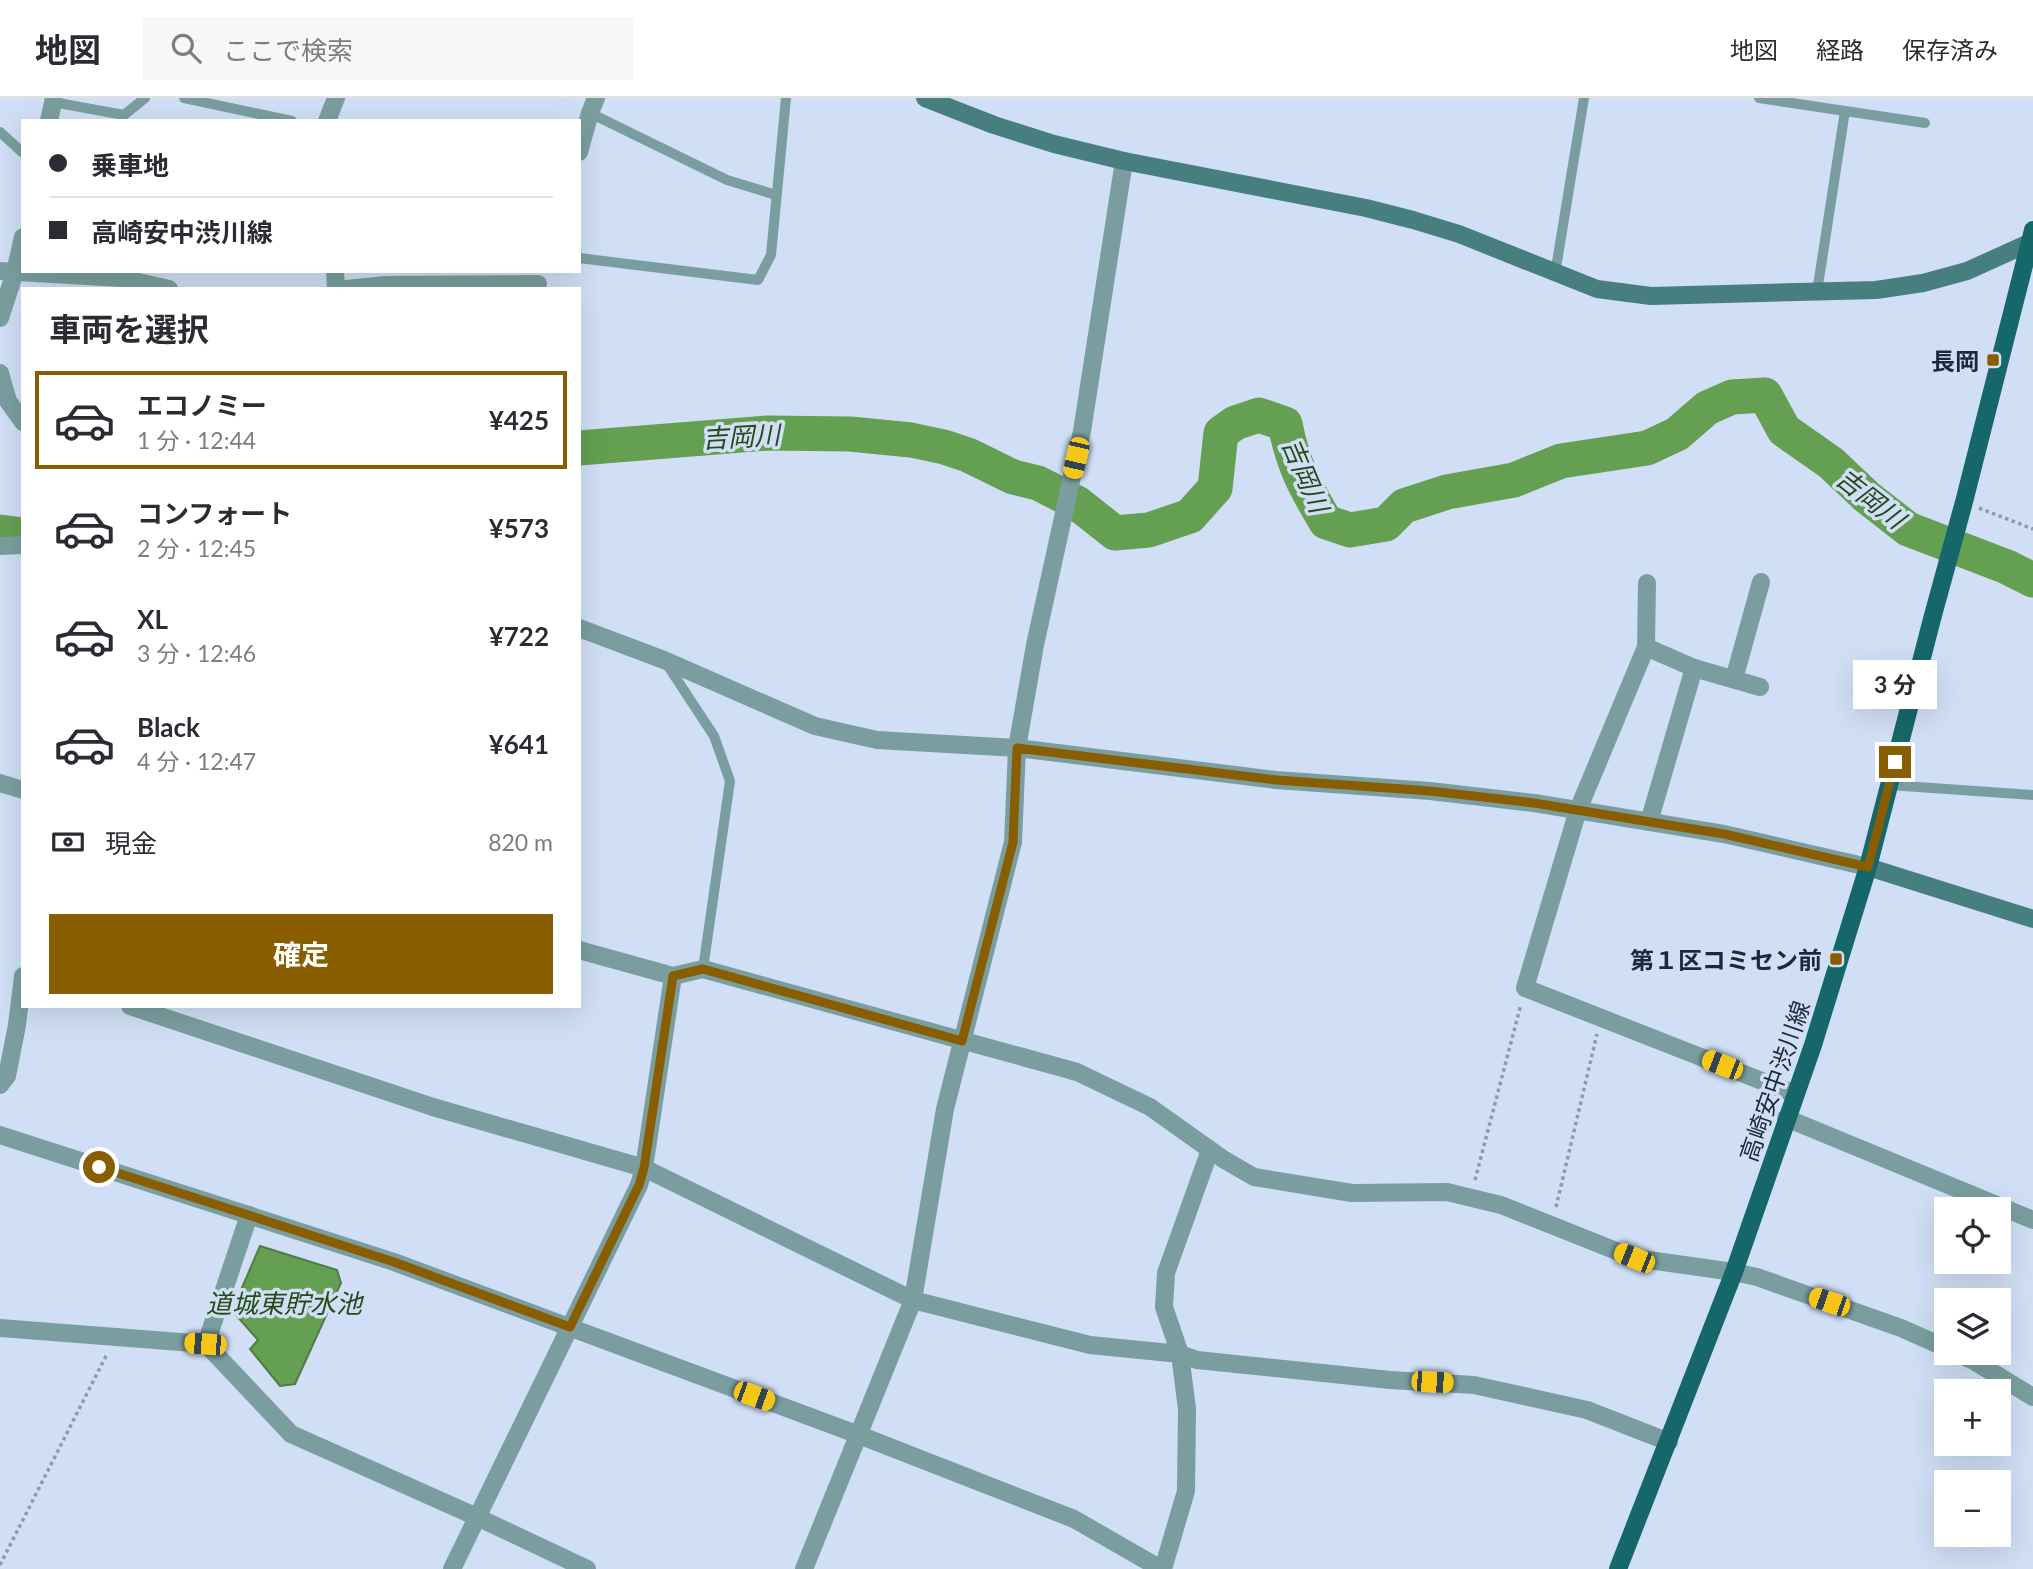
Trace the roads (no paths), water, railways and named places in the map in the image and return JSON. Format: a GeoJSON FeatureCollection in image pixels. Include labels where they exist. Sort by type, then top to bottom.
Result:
{"type":"FeatureCollection","features":[{"type":"Feature","properties":{"kind":"main road","name":"高崎安中渋川線"},"geometry":{"type":"LineString","coordinates":[[1618,1569],[1734,1272],[1813,1045],[1868,867],[2032,238]]}},
{"type":"Feature","properties":{"kind":"street"},"geometry":{"type":"LineString","coordinates":[[328,119],[336,98]]}},
{"type":"Feature","properties":{"kind":"street"},"geometry":{"type":"LineString","coordinates":[[932,99],[1018,133],[1124,161],[1366,208],[1459,234],[1597,289],[1651,296],[1876,290],[1923,283],[1967,271],[2032,238]]}},
{"type":"Feature","properties":{"kind":"street"},"geometry":{"type":"LineString","coordinates":[[49,119],[54,100]]}},
{"type":"Feature","properties":{"kind":"street"},"geometry":{"type":"LineString","coordinates":[[581,145],[593,105]]}},
{"type":"Feature","properties":{"kind":"street"},"geometry":{"type":"LineString","coordinates":[[804,1569],[913,1300],[945,1109],[1013,842],[1017,748],[1035,645],[1083,431],[1124,161]]}},
{"type":"Feature","properties":{"kind":"street"},"geometry":{"type":"LineString","coordinates":[[0,318],[7,271],[21,241]]}},
{"type":"Feature","properties":{"kind":"street"},"geometry":{"type":"LineString","coordinates":[[40,273],[121,278],[160,287]]}},
{"type":"Feature","properties":{"kind":"street"},"geometry":{"type":"LineString","coordinates":[[366,287],[539,281]]}},
{"type":"Feature","properties":{"kind":"street"},"geometry":{"type":"LineString","coordinates":[[0,373],[8,401],[21,419]]}},
{"type":"Feature","properties":{"kind":"street"},"geometry":{"type":"LineString","coordinates":[[0,546],[21,545]]}},
{"type":"Feature","properties":{"kind":"street"},"geometry":{"type":"LineString","coordinates":[[1734,679],[1761,582]]}},
{"type":"Feature","properties":{"kind":"street"},"geometry":{"type":"LineString","coordinates":[[1647,583],[1646,647],[1578,810],[1525,988],[1795,1094]]}},
{"type":"Feature","properties":{"kind":"street"},"geometry":{"type":"LineString","coordinates":[[581,629],[664,660],[815,726],[877,740],[1017,748],[1276,780],[1430,791],[1534,803],[1724,834],[1868,867],[2033,919]]}},
{"type":"Feature","properties":{"kind":"street"},"geometry":{"type":"LineString","coordinates":[[1646,647],[1694,668],[1760,687]]}},
{"type":"Feature","properties":{"kind":"street"},"geometry":{"type":"LineString","coordinates":[[1649,822],[1694,668]]}},
{"type":"Feature","properties":{"kind":"street"},"geometry":{"type":"LineString","coordinates":[[0,783],[21,789]]}},
{"type":"Feature","properties":{"kind":"street"},"geometry":{"type":"LineString","coordinates":[[581,951],[673,976],[703,969],[1077,1072],[1150,1107],[1210,1150],[1254,1177],[1352,1193],[1447,1192],[1501,1205],[1634,1258],[1757,1277],[1901,1328],[1934,1343]]}},
{"type":"Feature","properties":{"kind":"street"},"geometry":{"type":"LineString","coordinates":[[452,1569],[639,1185],[644,1168],[673,976]]}},
{"type":"Feature","properties":{"kind":"street"},"geometry":{"type":"LineString","coordinates":[[0,1085],[7,1076],[21,992]]}},
{"type":"Feature","properties":{"kind":"street"},"geometry":{"type":"LineString","coordinates":[[136,1008],[433,1107],[644,1168],[913,1300],[1090,1345],[1180,1354],[1197,1360],[1474,1385],[1587,1410],[1669,1442]]}},
{"type":"Feature","properties":{"kind":"street"},"geometry":{"type":"LineString","coordinates":[[1786,1118],[2033,1220]]}},
{"type":"Feature","properties":{"kind":"street"},"geometry":{"type":"LineString","coordinates":[[0,1135],[394,1262],[570,1327],[1074,1519],[1162,1569],[1186,1491],[1187,1409],[1180,1354],[1164,1307],[1166,1273],[1210,1150]]}},
{"type":"Feature","properties":{"kind":"street"},"geometry":{"type":"LineString","coordinates":[[205,1344],[249,1215]]}},
{"type":"Feature","properties":{"kind":"street"},"geometry":{"type":"LineString","coordinates":[[0,1328],[205,1344],[291,1434],[587,1569]]}},
{"type":"Feature","properties":{"kind":"street"},"geometry":{"type":"LineString","coordinates":[[1981,1365],[2033,1397]]}},
{"type":"Feature","properties":{"kind":"lane"},"geometry":{"type":"LineString","coordinates":[[54,100],[124,116],[145,98]]}},
{"type":"Feature","properties":{"kind":"lane"},"geometry":{"type":"LineString","coordinates":[[184,98],[283,119]]}},
{"type":"Feature","properties":{"kind":"lane"},"geometry":{"type":"LineString","coordinates":[[581,258],[758,280],[771,255],[786,98]]}},
{"type":"Feature","properties":{"kind":"lane"},"geometry":{"type":"LineString","coordinates":[[1555,274],[1584,98]]}},
{"type":"Feature","properties":{"kind":"lane"},"geometry":{"type":"LineString","coordinates":[[1759,98],[1925,123]]}},
{"type":"Feature","properties":{"kind":"lane"},"geometry":{"type":"LineString","coordinates":[[593,105],[727,180],[776,195]]}},
{"type":"Feature","properties":{"kind":"lane"},"geometry":{"type":"LineString","coordinates":[[1817,292],[1845,111]]}},
{"type":"Feature","properties":{"kind":"lane"},"geometry":{"type":"LineString","coordinates":[[0,132],[21,151]]}},
{"type":"Feature","properties":{"kind":"lane"},"geometry":{"type":"LineString","coordinates":[[664,660],[714,736],[730,781],[703,969]]}},
{"type":"Feature","properties":{"kind":"lane"},"geometry":{"type":"LineString","coordinates":[[1889,785],[2033,795]]}},
{"type":"Feature","properties":{"kind":"water","name":"道城東貯水池"},"geometry":{"type":"Polygon","coordinates":[[[260,1246],[337,1270],[341,1283],[295,1384],[280,1386],[250,1349],[258,1340],[235,1314],[241,1290],[260,1246]]]}},
{"type":"Feature","properties":{"kind":"waterway","name":"吉岡川"},"geometry":{"type":"LineString","coordinates":[[581,448],[768,433],[850,434],[911,440],[968,455],[1013,477],[1038,483],[1077,503],[1115,533],[1149,530],[1190,516],[1215,488],[1221,433],[1235,423],[1259,415],[1285,424],[1301,475],[1326,522],[1350,530],[1386,524],[1404,506],[1447,492],[1514,480],[1561,461],[1647,448],[1677,434],[1707,408],[1732,397],[1765,395],[1784,430],[1831,463],[1867,497],[1908,529],[2007,567],[2033,580]]}},
{"type":"Feature","properties":{"kind":"waterway","name":"吉岡川"},"geometry":{"type":"LineString","coordinates":[[0,532],[21,535]]}},
{"type":"Feature","properties":{"kind":"place","name":"長岡"},"geometry":{"type":"Point","coordinates":[1993,360]}},
{"type":"Feature","properties":{"kind":"place","name":"第１区コミセン前"},"geometry":{"type":"Point","coordinates":[1836,959]}}]}
